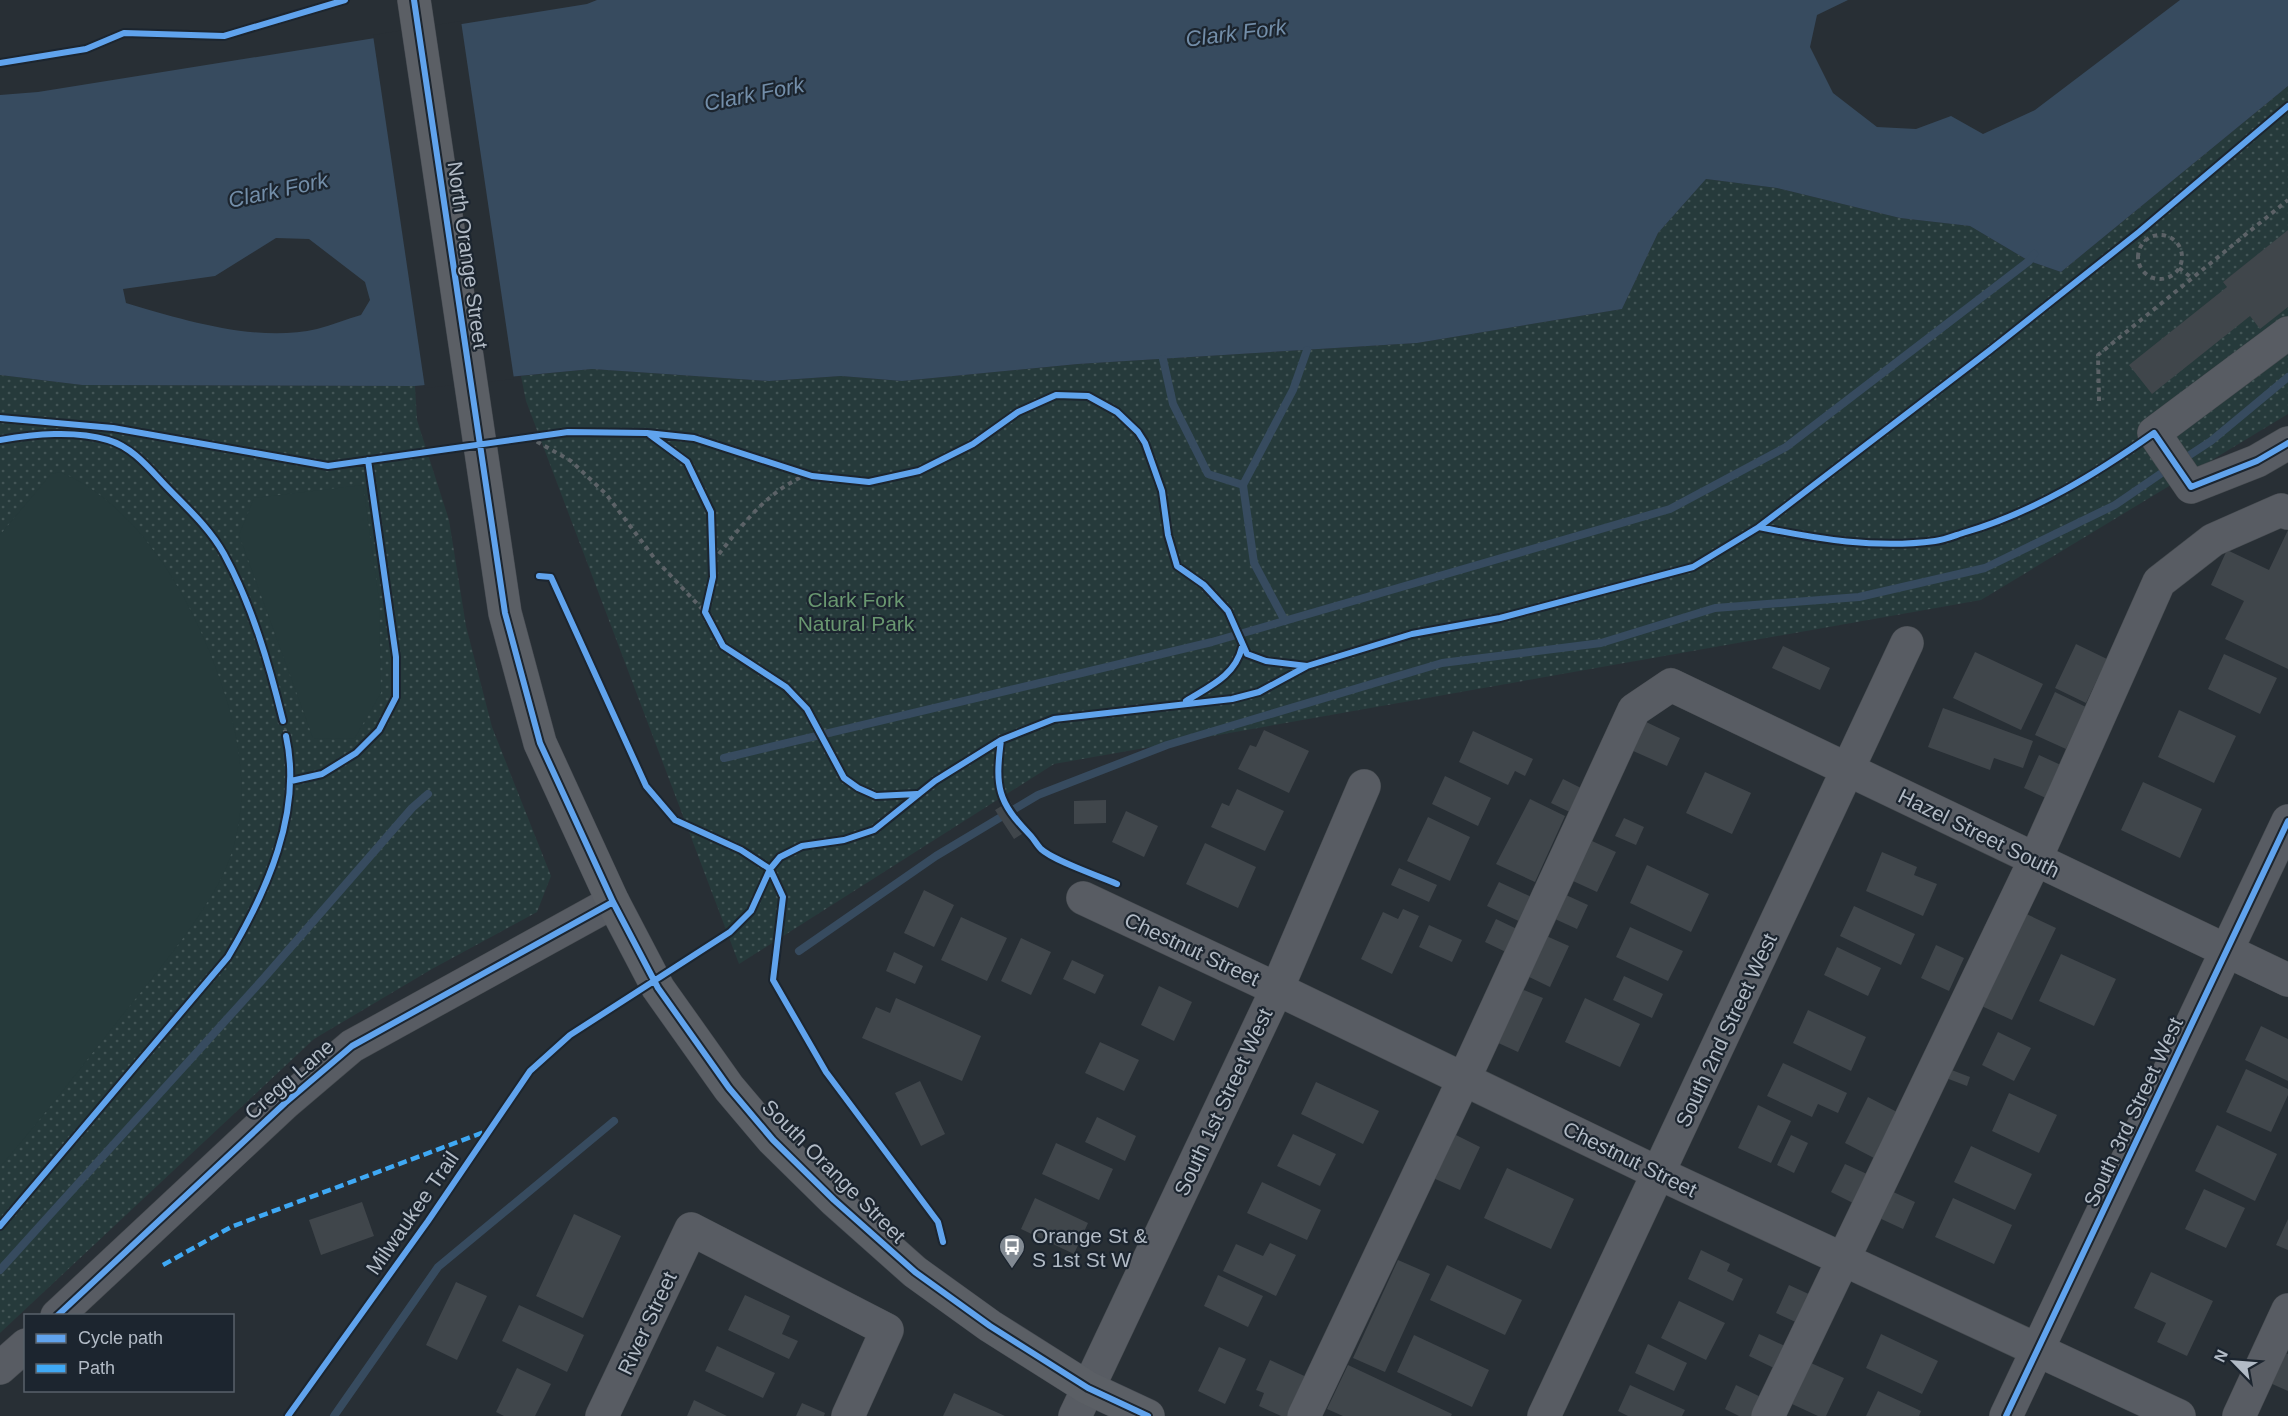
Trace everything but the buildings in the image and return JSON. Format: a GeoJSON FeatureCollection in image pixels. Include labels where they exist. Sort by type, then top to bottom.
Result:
{"type":"FeatureCollection","features":[{"type":"Feature","properties":{"kind":"main road","name":"North Orange Street"},"geometry":{"type":"LineString","coordinates":[[414,0],[489,514]]}},
{"type":"Feature","properties":{"kind":"main road","name":"South Orange Street"},"geometry":{"type":"LineString","coordinates":[[489,514],[505,613],[540,743],[613,902],[658,988],[729,1088],[773,1140],[834,1200],[915,1272],[990,1326],[1082,1402],[1148,1416]]}},
{"type":"Feature","properties":{"kind":"street"},"geometry":{"type":"LineString","coordinates":[[2288,333],[2154,433],[2181,472],[2257,461],[2288,443]]}},
{"type":"Feature","properties":{"kind":"street"},"geometry":{"type":"LineString","coordinates":[[1768,1416],[2035,860],[2159,582],[2213,540],[2281,510],[2288,513]]}},
{"type":"Feature","properties":{"kind":"street","name":"South 2nd Street West"},"geometry":{"type":"LineString","coordinates":[[1544,1416],[1907,643]]}},
{"type":"Feature","properties":{"kind":"street","name":"Hazel Street South"},"geometry":{"type":"LineString","coordinates":[[1464,1079],[1634,710],[1671,685],[2288,980]]}},
{"type":"Feature","properties":{"kind":"street","name":"South 1st Street West"},"geometry":{"type":"LineString","coordinates":[[1082,1402],[1278,989],[1364,786]]}},
{"type":"Feature","properties":{"kind":"street","name":"South 3rd Street West"},"geometry":{"type":"LineString","coordinates":[[2006,1416],[2288,821]]}},
{"type":"Feature","properties":{"kind":"street","name":"Chestnut Street"},"geometry":{"type":"LineString","coordinates":[[1083,898],[1278,989],[1658,1173],[2179,1416]]}},
{"type":"Feature","properties":{"kind":"street","name":"Cregg Lane"},"geometry":{"type":"LineString","coordinates":[[59,1314],[285,1103],[352,1046],[613,902]]}},
{"type":"Feature","properties":{"kind":"street"},"geometry":{"type":"LineString","coordinates":[[1304,1416],[1464,1079]]}},
{"type":"Feature","properties":{"kind":"street","name":"River Street"},"geometry":{"type":"LineString","coordinates":[[602,1416],[691,1229],[887,1330],[848,1416]]}},
{"type":"Feature","properties":{"kind":"street"},"geometry":{"type":"LineString","coordinates":[[2239,1416],[2288,1310]]}},
{"type":"Feature","properties":{"kind":"street"},"geometry":{"type":"LineString","coordinates":[[0,1368],[24,1347]]}},
{"type":"Feature","properties":{"kind":"path"},"geometry":{"type":"LineString","coordinates":[[2099,401],[2098,355],[2288,200]]}},
{"type":"Feature","properties":{"kind":"path"},"geometry":{"type":"LineString","coordinates":[[2130,240],[2148,225]]}},
{"type":"Feature","properties":{"kind":"path"},"geometry":{"type":"LineString","coordinates":[[2139,232],[2146,241]]}},
{"type":"Feature","properties":{"kind":"path"},"geometry":{"type":"LineString","coordinates":[[2163,235],[2176,242],[2182,255],[2179,268],[2168,278],[2154,279],[2147,276],[2138,263],[2138,256],[2146,241],[2163,235]]}},
{"type":"Feature","properties":{"kind":"path"},"geometry":{"type":"LineString","coordinates":[[2179,268],[2192,278]]}},
{"type":"Feature","properties":{"kind":"path"},"geometry":{"type":"LineString","coordinates":[[518,438],[538,436]]}},
{"type":"Feature","properties":{"kind":"path"},"geometry":{"type":"LineString","coordinates":[[529,437],[571,461],[606,494],[655,559],[705,612],[709,621]]}},
{"type":"Feature","properties":{"kind":"path"},"geometry":{"type":"LineString","coordinates":[[798,471],[810,475]]}},
{"type":"Feature","properties":{"kind":"path"},"geometry":{"type":"LineString","coordinates":[[713,561],[752,513],[785,483],[810,475]]}},
{"type":"Feature","properties":{"kind":"path"},"geometry":{"type":"LineString","coordinates":[[712,551],[713,569]]}},
{"type":"Feature","properties":{"kind":"path"},"geometry":{"type":"LineString","coordinates":[[705,612],[707,603]]}},
{"type":"Feature","properties":{"kind":"path"},"geometry":{"type":"LineString","coordinates":[[280,711],[288,746]]}},
{"type":"Feature","properties":{"kind":"green space","name":"Clark Fork Natural Park"},"geometry":{"type":"Polygon","coordinates":[[[2288,86],[2288,414],[1981,600],[1054,764],[739,964],[526,401],[521,376],[592,369],[769,381],[841,376],[902,381],[1078,364],[1417,343],[1622,309],[1658,233],[1706,179],[1777,188],[1900,218],[1970,226],[2029,261],[2061,272],[2288,86]]]}},
{"type":"Feature","properties":{"kind":"green space"},"geometry":{"type":"Polygon","coordinates":[[[0,375],[82,385],[415,386],[417,420],[449,520],[466,626],[492,727],[551,876],[537,912],[432,969],[314,1039],[0,1333],[0,375]]]}},
{"type":"Feature","properties":{"kind":"green space"},"geometry":{"type":"Polygon","coordinates":[[[60,472],[103,497],[122,514],[156,554],[184,597],[208,648],[229,709],[237,741],[241,773],[241,805],[236,837],[226,868],[195,922],[0,1167],[0,535],[51,474],[60,472]]]}},
{"type":"Feature","properties":{"kind":"green space"},"geometry":{"type":"Polygon","coordinates":[[[363,485],[379,600],[381,693],[354,739],[313,738],[239,535],[254,498],[363,485]]]}},
{"type":"Feature","properties":{"kind":"water","name":"Clark Fork"},"geometry":{"type":"Polygon","coordinates":[[[597,0],[1848,0],[1817,15],[1810,47],[1833,93],[1877,127],[1916,129],[1951,116],[1983,134],[2035,110],[2180,0],[2288,0],[2288,86],[2061,272],[2029,261],[1970,226],[1900,218],[1777,188],[1706,179],[1658,233],[1622,309],[1417,343],[1078,364],[902,381],[841,376],[769,381],[592,369],[415,386],[82,385],[0,375],[0,95],[38,92],[587,4],[597,0]],[[276,238],[215,276],[123,289],[126,303],[220,328],[270,333],[294,333],[317,329],[361,315],[370,300],[365,282],[309,239],[276,238]]]}},
{"type":"Feature","properties":{"kind":"pier"},"geometry":{"type":"Polygon","coordinates":[[[461,21],[514,379],[425,388],[373,35],[461,21]]]}},
{"type":"Feature","properties":{"kind":"waterway"},"geometry":{"type":"LineString","coordinates":[[724,758],[1212,642],[1670,509],[1786,447],[2029,261],[2034,254]]}},
{"type":"Feature","properties":{"kind":"waterway"},"geometry":{"type":"LineString","coordinates":[[1285,621],[1254,563],[1243,485],[1293,390],[1307,350]]}},
{"type":"Feature","properties":{"kind":"waterway"},"geometry":{"type":"LineString","coordinates":[[1163,359],[1173,404],[1208,474],[1243,485]]}},
{"type":"Feature","properties":{"kind":"waterway"},"geometry":{"type":"LineString","coordinates":[[2182,460],[2211,441],[2288,377]]}},
{"type":"Feature","properties":{"kind":"waterway"},"geometry":{"type":"LineString","coordinates":[[799,951],[936,856],[1038,795],[1167,745],[1442,663],[1601,643],[1715,608],[1859,597],[1985,568],[2115,505],[2169,468]]}},
{"type":"Feature","properties":{"kind":"waterway"},"geometry":{"type":"LineString","coordinates":[[0,1270],[264,978],[412,808],[428,794]]}},
{"type":"Feature","properties":{"kind":"waterway"},"geometry":{"type":"LineString","coordinates":[[334,1416],[438,1267],[614,1121]]}},
{"type":"Feature","properties":{"kind":"marked path"},"geometry":{"type":"LineString","coordinates":[[163,1265],[231,1227],[487,1131]]}},
{"type":"Feature","properties":{"kind":"cycle path"},"geometry":{"type":"LineString","coordinates":[[0,63],[86,49],[124,33],[224,36],[345,0]]}},
{"type":"Feature","properties":{"kind":"cycle path"},"geometry":{"type":"LineString","coordinates":[[414,0],[505,613],[540,743],[613,902],[658,988],[729,1088],[773,1140],[834,1200],[915,1272],[990,1326],[1088,1388],[1148,1416]]}},
{"type":"Feature","properties":{"kind":"cycle path","name":"Milwaukee Trail"},"geometry":{"type":"LineString","coordinates":[[288,1416],[428,1221],[530,1071],[570,1035],[730,932],[751,911],[770,869],[780,857],[802,846],[844,840],[874,830],[935,781],[1001,740],[1054,719],[1232,699],[1259,692],[1307,666],[1412,634],[1500,618],[1693,567],[1759,527],[1989,351],[2139,232],[2288,106]]}},
{"type":"Feature","properties":{"kind":"cycle path"},"geometry":{"type":"LineString","coordinates":[[0,418],[113,428],[328,466],[568,432],[647,433],[694,438],[812,476],[869,482],[919,471],[973,444],[1018,412],[1056,395],[1088,396],[1117,412],[1138,432],[1145,443],[1162,491],[1168,535],[1177,566],[1204,585],[1228,611],[1247,654],[1266,661],[1307,666]]}},
{"type":"Feature","properties":{"kind":"cycle path"},"geometry":{"type":"LineString","coordinates":[[1759,527],[1825,539],[1869,543],[1891,544],[1939,540],[1991,524],[2040,503],[2110,463],[2154,433],[2191,487],[2257,461],[2288,443]]}},
{"type":"Feature","properties":{"kind":"cycle path"},"geometry":{"type":"LineString","coordinates":[[0,440],[54,434],[95,437],[125,447],[146,465],[204,526],[224,554],[259,635],[283,721]]}},
{"type":"Feature","properties":{"kind":"cycle path"},"geometry":{"type":"LineString","coordinates":[[649,434],[687,462],[711,512],[713,577],[705,612],[723,646],[786,687],[807,709],[844,778],[858,788],[876,796],[917,794]]}},
{"type":"Feature","properties":{"kind":"cycle path"},"geometry":{"type":"LineString","coordinates":[[291,781],[322,774],[356,753],[379,730],[396,697],[396,657],[368,460]]}},
{"type":"Feature","properties":{"kind":"cycle path"},"geometry":{"type":"LineString","coordinates":[[539,576],[551,577],[646,786],[675,820],[741,850],[770,869],[783,897],[773,980],[826,1072],[938,1222],[943,1242]]}},
{"type":"Feature","properties":{"kind":"cycle path"},"geometry":{"type":"LineString","coordinates":[[1186,701],[1228,673],[1239,657],[1242,647]]}},
{"type":"Feature","properties":{"kind":"cycle path"},"geometry":{"type":"LineString","coordinates":[[0,1226],[228,957],[268,879],[278,851],[289,794],[290,765],[286,736]]}},
{"type":"Feature","properties":{"kind":"cycle path"},"geometry":{"type":"LineString","coordinates":[[1001,740],[998,770],[1001,792],[1019,823],[1047,854],[1117,884]]}},
{"type":"Feature","properties":{"kind":"cycle path"},"geometry":{"type":"LineString","coordinates":[[2006,1416],[2288,821]]}},
{"type":"Feature","properties":{"kind":"cycle path"},"geometry":{"type":"LineString","coordinates":[[59,1314],[285,1103],[352,1046],[613,902]]}},
{"type":"Feature","properties":{"kind":"place","name":"Orange St & S 1st St W"},"geometry":{"type":"Point","coordinates":[1012,1270]}}]}
